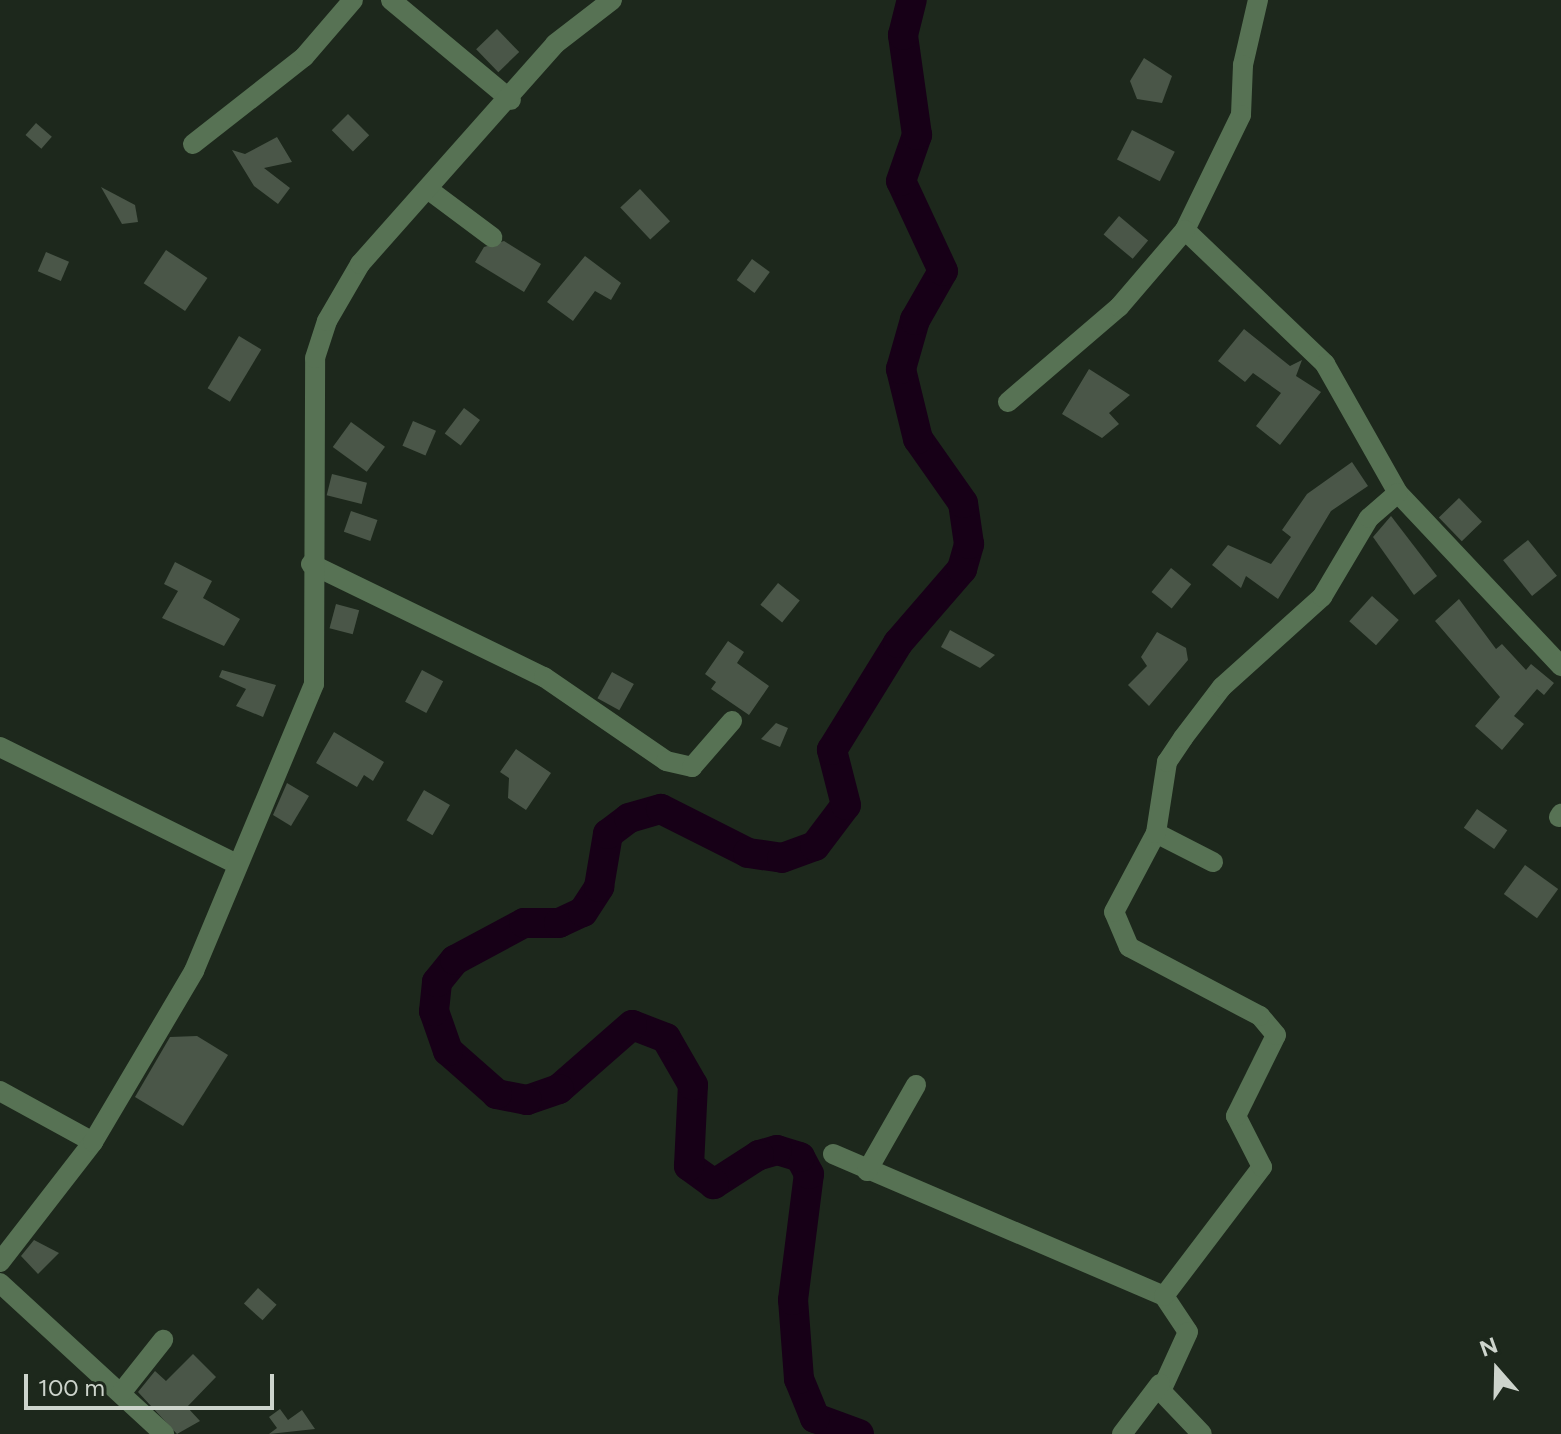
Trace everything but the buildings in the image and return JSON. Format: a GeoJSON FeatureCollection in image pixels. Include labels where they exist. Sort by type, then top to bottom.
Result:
{"type":"FeatureCollection","features":[{"type":"Feature","properties":{"kind":"street"},"geometry":{"type":"LineString","coordinates":[[193,144],[304,57],[353,0]]}},
{"type":"Feature","properties":{"kind":"street"},"geometry":{"type":"LineString","coordinates":[[391,0],[511,100]]}},
{"type":"Feature","properties":{"kind":"street"},"geometry":{"type":"LineString","coordinates":[[0,1262],[93,1142],[194,971],[314,684],[311,564],[315,358],[327,321],[360,264],[511,100],[555,44],[612,0]]}},
{"type":"Feature","properties":{"kind":"street"},"geometry":{"type":"LineString","coordinates":[[1008,402],[1119,307],[1185,230],[1241,115],[1243,65],[1258,0]]}},
{"type":"Feature","properties":{"kind":"street"},"geometry":{"type":"LineString","coordinates":[[429,190],[492,237]]}},
{"type":"Feature","properties":{"kind":"street"},"geometry":{"type":"LineString","coordinates":[[1185,230],[1325,364],[1398,493],[1561,666]]}},
{"type":"Feature","properties":{"kind":"street"},"geometry":{"type":"LineString","coordinates":[[1164,1296],[1262,1167],[1236,1116],[1276,1035],[1260,1016],[1118,935],[1114,912],[1156,833],[1167,762],[1183,738],[1222,687],[1322,597],[1369,518],[1398,493]]}},
{"type":"Feature","properties":{"kind":"street"},"geometry":{"type":"LineString","coordinates":[[311,564],[414,608],[544,677],[666,761],[692,767],[732,721]]}},
{"type":"Feature","properties":{"kind":"street"},"geometry":{"type":"LineString","coordinates":[[0,747],[237,864]]}},
{"type":"Feature","properties":{"kind":"street"},"geometry":{"type":"LineString","coordinates":[[1156,833],[1213,862]]}},
{"type":"Feature","properties":{"kind":"street"},"geometry":{"type":"LineString","coordinates":[[867,1171],[916,1085]]}},
{"type":"Feature","properties":{"kind":"street"},"geometry":{"type":"LineString","coordinates":[[0,1091],[93,1142]]}},
{"type":"Feature","properties":{"kind":"street"},"geometry":{"type":"LineString","coordinates":[[833,1154],[1164,1296],[1188,1332],[1160,1384],[1122,1434]]}},
{"type":"Feature","properties":{"kind":"street"},"geometry":{"type":"LineString","coordinates":[[0,1283],[164,1434]]}},
{"type":"Feature","properties":{"kind":"street"},"geometry":{"type":"LineString","coordinates":[[121,1393],[163,1340]]}},
{"type":"Feature","properties":{"kind":"street"},"geometry":{"type":"LineString","coordinates":[[1160,1384],[1202,1434]]}},
{"type":"Feature","properties":{"kind":"waterway"},"geometry":{"type":"LineString","coordinates":[[859,1434],[815,1418],[799,1379],[793,1300],[809,1174],[800,1157],[777,1150],[759,1155],[714,1184],[689,1166],[693,1085],[666,1038],[632,1025],[559,1089],[527,1100],[497,1094],[448,1051],[434,1011],[437,982],[455,960],[524,923],[559,923],[583,912],[599,887],[608,834],[629,818],[661,809],[748,853],[782,858],[815,846],[846,805],[832,750],[898,643],[962,569],[969,544],[963,503],[918,439],[901,369],[915,320],[943,271],[901,181],[917,135],[903,35],[912,0]]}}]}
